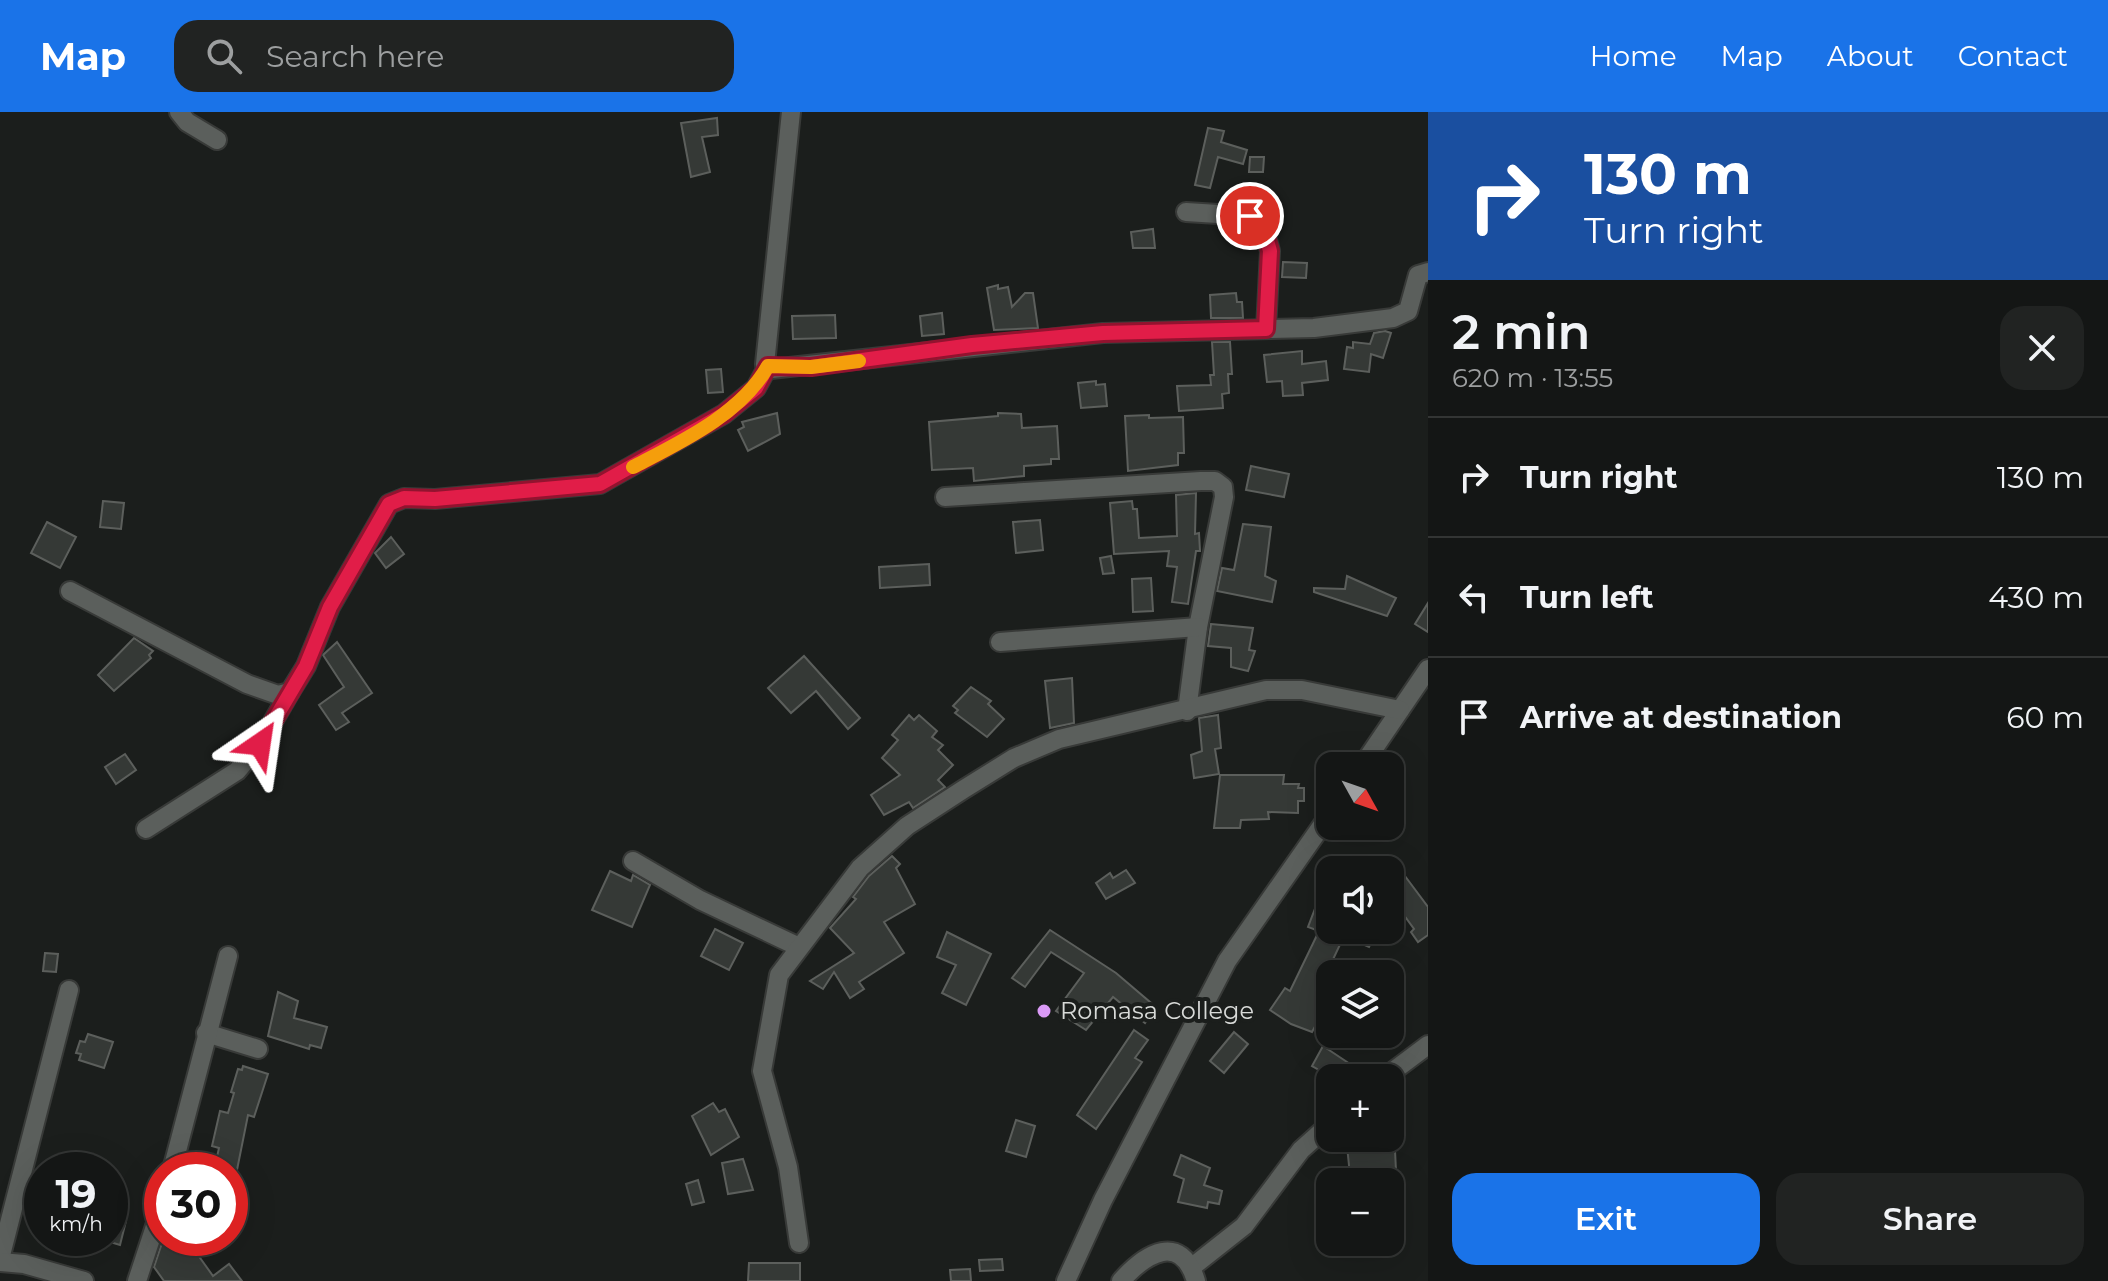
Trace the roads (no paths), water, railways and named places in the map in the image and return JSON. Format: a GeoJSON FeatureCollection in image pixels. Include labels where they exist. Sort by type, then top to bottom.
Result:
{"type":"FeatureCollection","features":[{"type":"Feature","properties":{"kind":"street"},"geometry":{"type":"LineString","coordinates":[[179,112],[187,122],[217,140]]}},
{"type":"Feature","properties":{"kind":"street"},"geometry":{"type":"LineString","coordinates":[[768,366],[765,364],[791,112]]}},
{"type":"Feature","properties":{"kind":"street"},"geometry":{"type":"LineString","coordinates":[[1186,212],[1250,216],[1262,222],[1270,251],[1266,329]]}},
{"type":"Feature","properties":{"kind":"street"},"geometry":{"type":"LineString","coordinates":[[768,366],[811,367],[972,345],[1103,333],[1314,328],[1402,315],[1408,311],[1418,275],[1428,272]]}},
{"type":"Feature","properties":{"kind":"street"},"geometry":{"type":"LineString","coordinates":[[146,829],[237,771],[260,744],[306,666],[330,607],[389,504],[404,498],[435,499],[600,484],[724,414],[756,388],[768,366]]}},
{"type":"Feature","properties":{"kind":"street"},"geometry":{"type":"LineString","coordinates":[[945,497],[1215,481],[1223,487],[1224,497],[1198,627],[1187,711]]}},
{"type":"Feature","properties":{"kind":"street"},"geometry":{"type":"LineString","coordinates":[[70,591],[247,684],[278,695],[290,692]]}},
{"type":"Feature","properties":{"kind":"street"},"geometry":{"type":"LineString","coordinates":[[1000,642],[1198,627]]}},
{"type":"Feature","properties":{"kind":"street"},"geometry":{"type":"LineString","coordinates":[[1372,752],[1428,669]]}},
{"type":"Feature","properties":{"kind":"street"},"geometry":{"type":"LineString","coordinates":[[799,1243],[788,1167],[762,1071],[779,975],[860,868],[907,826],[1014,758],[1059,739],[1266,690],[1302,690],[1400,710]]}},
{"type":"Feature","properties":{"kind":"street"},"geometry":{"type":"LineString","coordinates":[[1066,1281],[1103,1200],[1227,961],[1316,834]]}},
{"type":"Feature","properties":{"kind":"street"},"geometry":{"type":"LineString","coordinates":[[633,861],[700,900],[799,947]]}},
{"type":"Feature","properties":{"kind":"street"},"geometry":{"type":"LineString","coordinates":[[176,1152],[228,956]]}},
{"type":"Feature","properties":{"kind":"street"},"geometry":{"type":"LineString","coordinates":[[69,990],[0,1261],[24,1264],[84,1281]]}},
{"type":"Feature","properties":{"kind":"street"},"geometry":{"type":"LineString","coordinates":[[206,1033],[258,1049]]}},
{"type":"Feature","properties":{"kind":"street"},"geometry":{"type":"LineString","coordinates":[[1403,1064],[1428,1045]]}},
{"type":"Feature","properties":{"kind":"street"},"geometry":{"type":"LineString","coordinates":[[1121,1281],[1138,1262],[1167,1251],[1182,1255],[1194,1274],[1244,1226],[1301,1150],[1316,1137]]}},
{"type":"Feature","properties":{"kind":"street"},"geometry":{"type":"LineString","coordinates":[[137,1281],[145,1256]]}},
{"type":"Feature","properties":{"kind":"place","name":"Romasa College"},"geometry":{"type":"Point","coordinates":[1044,1011]}}]}
